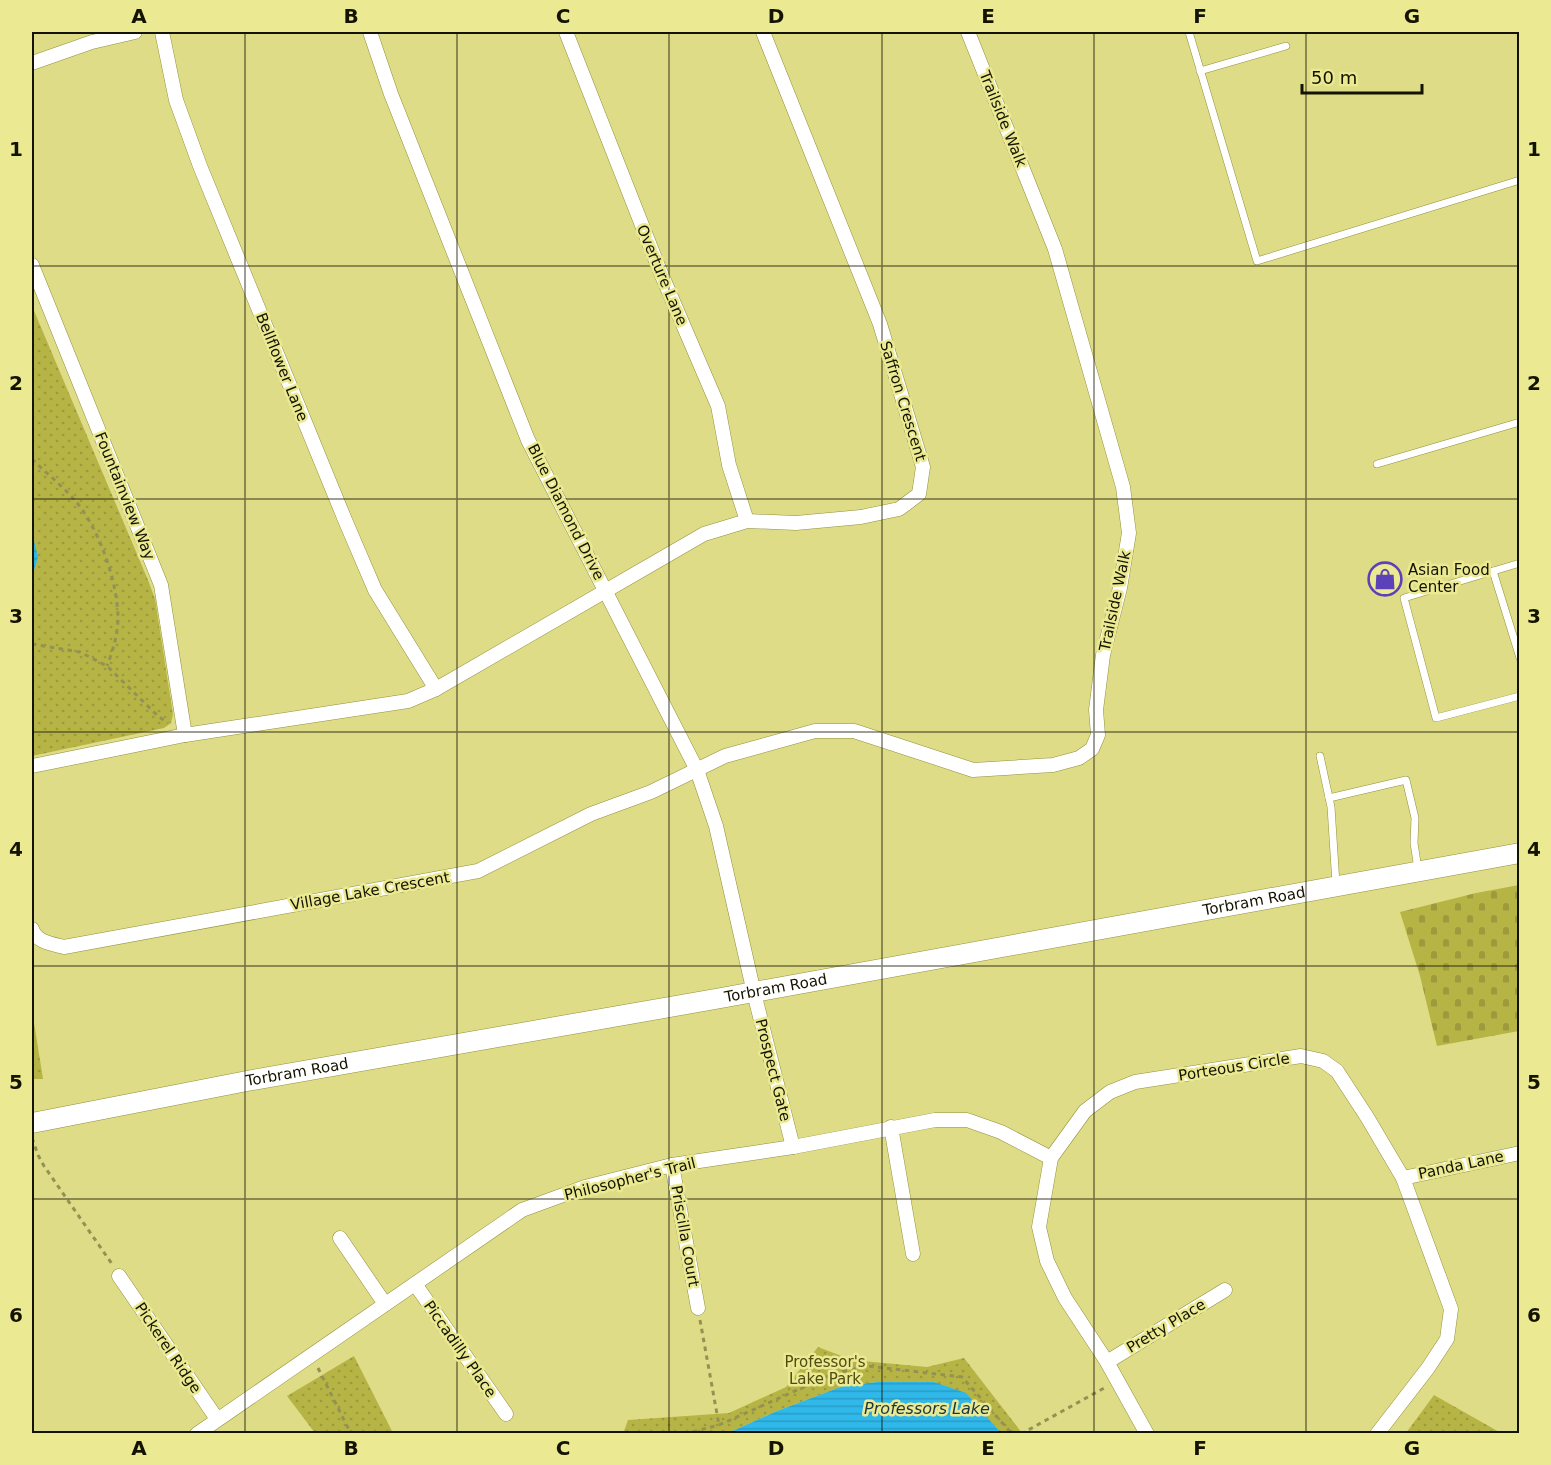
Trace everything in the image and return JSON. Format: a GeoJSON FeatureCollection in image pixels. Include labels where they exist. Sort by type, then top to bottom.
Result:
{"type":"FeatureCollection","features":[{"type":"Feature","properties":{"kind":"main road","name":"Torbram Road"},"geometry":{"type":"LineString","coordinates":[[32,1123],[247,1081],[754,993],[1520,853]]}},
{"type":"Feature","properties":{"kind":"street"},"geometry":{"type":"LineString","coordinates":[[32,63],[92,42],[135,32]]}},
{"type":"Feature","properties":{"kind":"street","name":"Bellflower Lane"},"geometry":{"type":"LineString","coordinates":[[162,32],[176,100],[200,166],[345,520],[375,590],[436,689]]}},
{"type":"Feature","properties":{"kind":"street","name":"Blue Diamond Drive"},"geometry":{"type":"LineString","coordinates":[[370,32],[391,94],[528,440],[698,770],[716,826],[754,993]]}},
{"type":"Feature","properties":{"kind":"street","name":"Overture Lane"},"geometry":{"type":"LineString","coordinates":[[566,32],[660,271],[718,406],[729,465],[747,521]]}},
{"type":"Feature","properties":{"kind":"street","name":"Saffron Crescent"},"geometry":{"type":"LineString","coordinates":[[606,590],[704,534],[747,521],[796,523],[861,517],[899,509],[919,494],[923,467],[880,324],[763,32]]}},
{"type":"Feature","properties":{"kind":"street","name":"Trailside Walk"},"geometry":{"type":"LineString","coordinates":[[698,770],[724,756],[815,731],[854,731],[973,770],[1053,765],[1079,758],[1092,749],[1098,735],[1096,710],[1103,655],[1120,588],[1129,533],[1123,487],[1055,249],[968,32]]}},
{"type":"Feature","properties":{"kind":"street","name":"Fountainview Way"},"geometry":{"type":"LineString","coordinates":[[32,265],[161,585],[185,735]]}},
{"type":"Feature","properties":{"kind":"street"},"geometry":{"type":"LineString","coordinates":[[32,766],[185,735],[408,701],[436,689],[606,590]]}},
{"type":"Feature","properties":{"kind":"street","name":"Village Lake Crescent"},"geometry":{"type":"LineString","coordinates":[[32,928],[33,934],[48,944],[64,946],[478,871],[591,814],[651,792],[698,770]]}},
{"type":"Feature","properties":{"kind":"street","name":"Prospect Gate"},"geometry":{"type":"LineString","coordinates":[[754,993],[793,1148]]}},
{"type":"Feature","properties":{"kind":"street","name":"Porteous Circle"},"geometry":{"type":"LineString","coordinates":[[1147,1434],[1107,1362],[1065,1298],[1047,1261],[1039,1227],[1051,1158],[1085,1111],[1110,1092],[1135,1083],[1301,1056],[1323,1061],[1337,1071],[1367,1117],[1403,1178],[1451,1309],[1446,1339],[1428,1368],[1377,1434]]}},
{"type":"Feature","properties":{"kind":"street","name":"Philosopher's Trail"},"geometry":{"type":"LineString","coordinates":[[197,1434],[522,1210],[585,1187],[672,1165],[793,1148],[935,1120],[967,1120],[1001,1132],[1051,1158]]}},
{"type":"Feature","properties":{"kind":"street"},"geometry":{"type":"LineString","coordinates":[[891,1127],[913,1254]]}},
{"type":"Feature","properties":{"kind":"street","name":"Panda Lane"},"geometry":{"type":"LineString","coordinates":[[1403,1178],[1520,1153]]}},
{"type":"Feature","properties":{"kind":"street","name":"Priscilla Court"},"geometry":{"type":"LineString","coordinates":[[672,1165],[698,1308]]}},
{"type":"Feature","properties":{"kind":"street"},"geometry":{"type":"LineString","coordinates":[[340,1238],[385,1304]]}},
{"type":"Feature","properties":{"kind":"street","name":"Pickerel Ridge"},"geometry":{"type":"LineString","coordinates":[[119,1276],[217,1419]]}},
{"type":"Feature","properties":{"kind":"street","name":"Piccadilly Place"},"geometry":{"type":"LineString","coordinates":[[415,1284],[506,1414]]}},
{"type":"Feature","properties":{"kind":"street","name":"Pretty Place"},"geometry":{"type":"LineString","coordinates":[[1107,1362],[1226,1290]]}},
{"type":"Feature","properties":{"kind":"lane"},"geometry":{"type":"LineString","coordinates":[[1190,32],[1257,261],[1520,180]]}},
{"type":"Feature","properties":{"kind":"lane"},"geometry":{"type":"LineString","coordinates":[[1200,71],[1286,46]]}},
{"type":"Feature","properties":{"kind":"lane"},"geometry":{"type":"LineString","coordinates":[[1377,464],[1520,422]]}},
{"type":"Feature","properties":{"kind":"lane"},"geometry":{"type":"LineString","coordinates":[[1520,563],[1404,598],[1436,718],[1520,696]]}},
{"type":"Feature","properties":{"kind":"lane"},"geometry":{"type":"LineString","coordinates":[[1493,571],[1520,658]]}},
{"type":"Feature","properties":{"kind":"lane"},"geometry":{"type":"LineString","coordinates":[[1320,756],[1329,798],[1336,886]]}},
{"type":"Feature","properties":{"kind":"lane"},"geometry":{"type":"LineString","coordinates":[[1329,798],[1406,780],[1415,818],[1414,843],[1419,871]]}},
{"type":"Feature","properties":{"kind":"path"},"geometry":{"type":"LineString","coordinates":[[32,459],[73,498],[92,525],[105,554],[118,617],[113,649],[107,666]]}},
{"type":"Feature","properties":{"kind":"path"},"geometry":{"type":"LineString","coordinates":[[32,644],[80,652],[107,666],[159,717],[185,735]]}},
{"type":"Feature","properties":{"kind":"path"},"geometry":{"type":"LineString","coordinates":[[32,1135],[44,1166],[119,1276]]}},
{"type":"Feature","properties":{"kind":"path"},"geometry":{"type":"LineString","coordinates":[[698,1308],[719,1425]]}},
{"type":"Feature","properties":{"kind":"path"},"geometry":{"type":"LineString","coordinates":[[309,1356],[351,1434]]}},
{"type":"Feature","properties":{"kind":"path"},"geometry":{"type":"LineString","coordinates":[[684,1434],[719,1425],[833,1374],[868,1366],[962,1377],[1012,1434]]}},
{"type":"Feature","properties":{"kind":"path"},"geometry":{"type":"LineString","coordinates":[[1021,1434],[1118,1381]]}},
{"type":"Feature","properties":{"kind":"green space"},"geometry":{"type":"Polygon","coordinates":[[[32,306],[155,599],[173,714],[171,723],[164,728],[32,756],[32,306]]]}},
{"type":"Feature","properties":{"kind":"green space"},"geometry":{"type":"Polygon","coordinates":[[[1519,885],[1519,1031],[1437,1046],[1420,976],[1400,912],[1519,885]]]}},
{"type":"Feature","properties":{"kind":"green space"},"geometry":{"type":"Polygon","coordinates":[[[32,1010],[43,1079],[32,1079],[32,1010]]]}},
{"type":"Feature","properties":{"kind":"green space","name":"Professor's Lake Park"},"geometry":{"type":"Polygon","coordinates":[[[818,1347],[852,1360],[927,1367],[964,1358],[1022,1433],[1001,1433],[966,1394],[934,1382],[877,1382],[843,1386],[777,1411],[728,1433],[623,1434],[628,1420],[729,1413],[786,1387],[818,1347]]]}},
{"type":"Feature","properties":{"kind":"green space"},"geometry":{"type":"Polygon","coordinates":[[[354,1356],[393,1433],[315,1433],[287,1396],[354,1356]]]}},
{"type":"Feature","properties":{"kind":"green space"},"geometry":{"type":"Polygon","coordinates":[[[1434,1395],[1501,1433],[1406,1433],[1434,1395]]]}},
{"type":"Feature","properties":{"kind":"water"},"geometry":{"type":"Polygon","coordinates":[[[32,533],[38,557],[32,577],[32,533]]]}},
{"type":"Feature","properties":{"kind":"water","name":"Professors Lake"},"geometry":{"type":"Polygon","coordinates":[[[877,1382],[934,1382],[966,1393],[1001,1433],[728,1433],[777,1411],[843,1386],[877,1382]]]}},
{"type":"Feature","properties":{"kind":"place","name":"Asian Food Center"},"geometry":{"type":"Point","coordinates":[1385,579]}}]}
